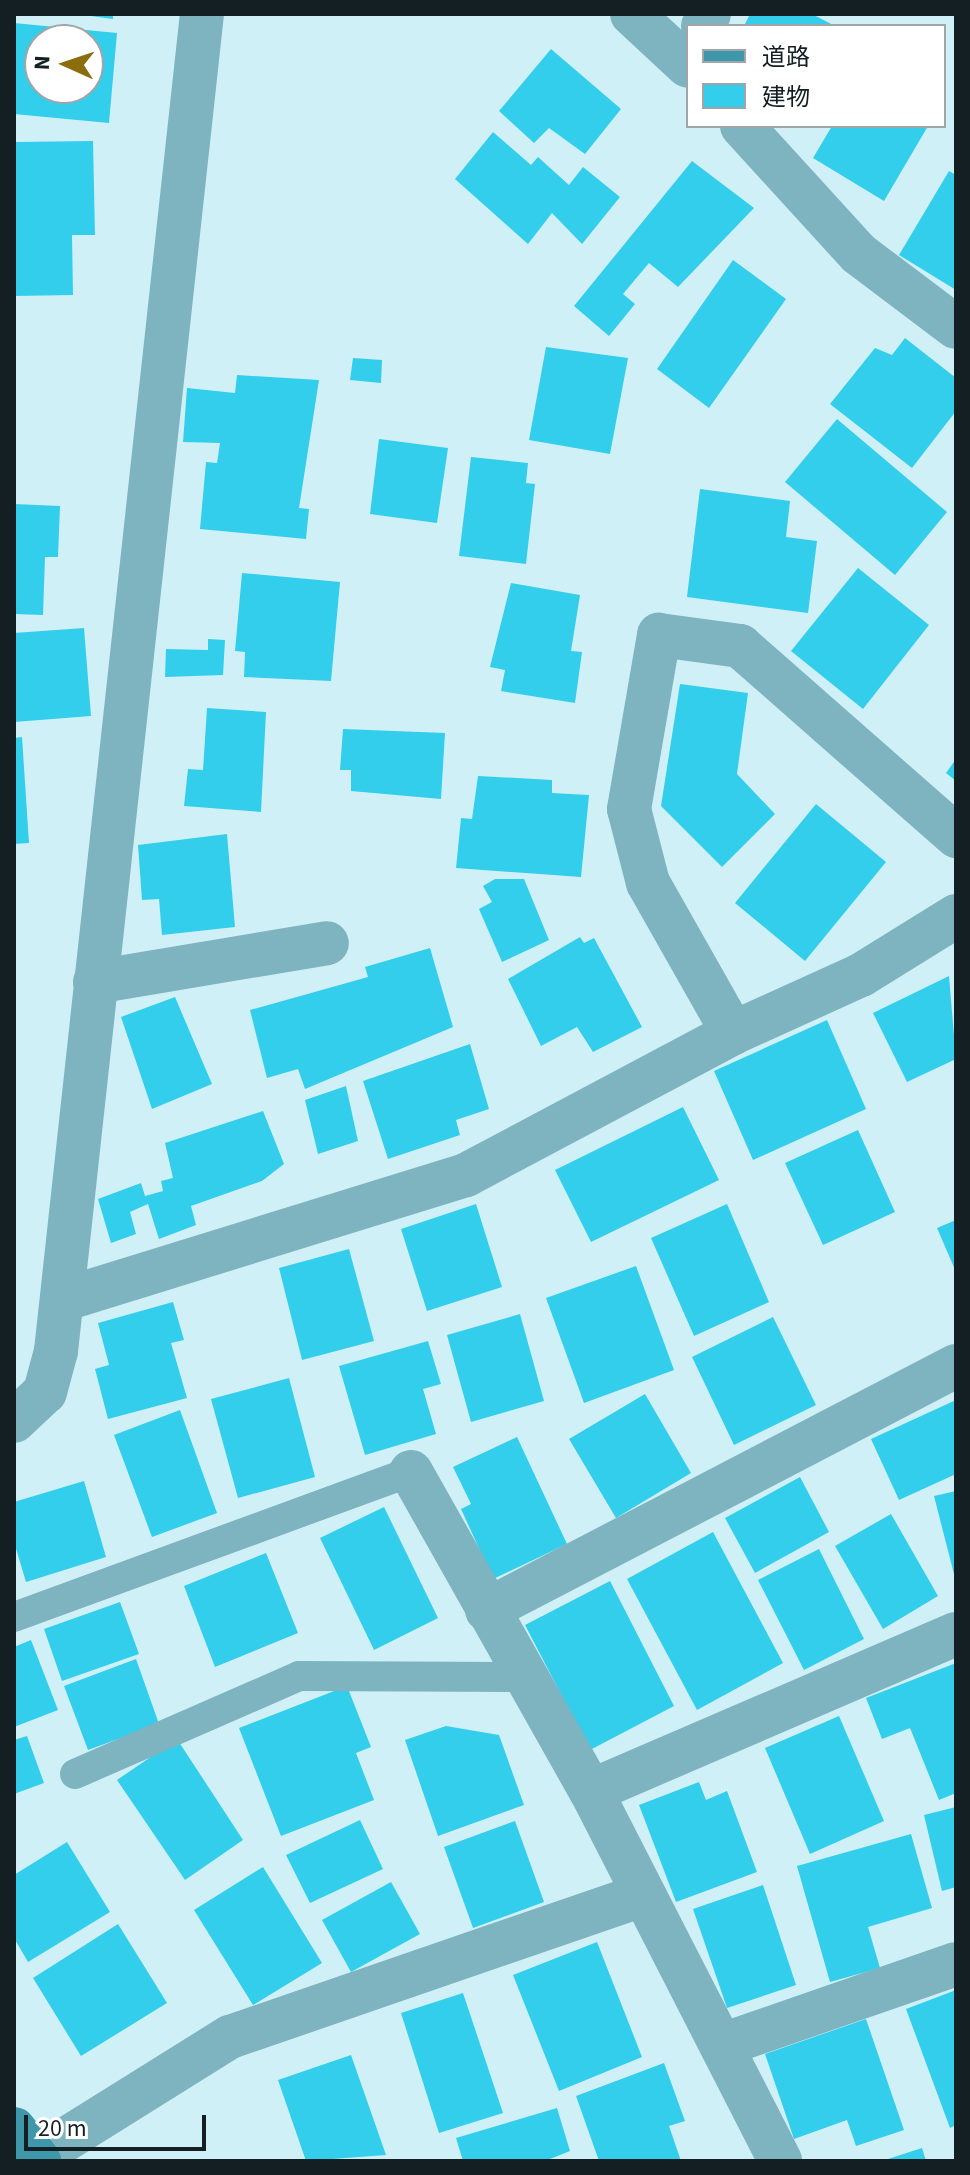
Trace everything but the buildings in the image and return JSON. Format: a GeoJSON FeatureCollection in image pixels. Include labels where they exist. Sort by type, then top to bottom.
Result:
{"type":"FeatureCollection","features":[{"type":"Feature","properties":{"kind":"street"},"geometry":{"type":"LineString","coordinates":[[14,1421],[45,1392],[62,1300],[202,14]]}},
{"type":"Feature","properties":{"kind":"street"},"geometry":{"type":"LineString","coordinates":[[632,14],[686,51]]}},
{"type":"Feature","properties":{"kind":"street"},"geometry":{"type":"LineString","coordinates":[[744,128],[859,254],[956,327]]}},
{"type":"Feature","properties":{"kind":"street"},"geometry":{"type":"LineString","coordinates":[[733,1033],[648,883],[629,809],[659,635],[740,646],[956,836]]}},
{"type":"Feature","properties":{"kind":"street"},"geometry":{"type":"LineString","coordinates":[[62,1300],[466,1175],[733,1033],[861,975],[956,916]]}},
{"type":"Feature","properties":{"kind":"street"},"geometry":{"type":"LineString","coordinates":[[95,982],[327,943]]}},
{"type":"Feature","properties":{"kind":"street"},"geometry":{"type":"LineString","coordinates":[[487,1610],[956,1366]]}},
{"type":"Feature","properties":{"kind":"street"},"geometry":{"type":"LineString","coordinates":[[411,1472],[591,1791],[640,1896],[725,2044],[780,2161]]}},
{"type":"Feature","properties":{"kind":"street"},"geometry":{"type":"LineString","coordinates":[[591,1791],[956,1634]]}},
{"type":"Feature","properties":{"kind":"street"},"geometry":{"type":"LineString","coordinates":[[30,2149],[230,2037],[640,1896]]}},
{"type":"Feature","properties":{"kind":"street"},"geometry":{"type":"LineString","coordinates":[[725,2044],[956,1964]]}},
{"type":"Feature","properties":{"kind":"lane"},"geometry":{"type":"LineString","coordinates":[[14,1617],[411,1472]]}},
{"type":"Feature","properties":{"kind":"lane"},"geometry":{"type":"LineString","coordinates":[[75,1774],[299,1676],[525,1677]]}}]}
